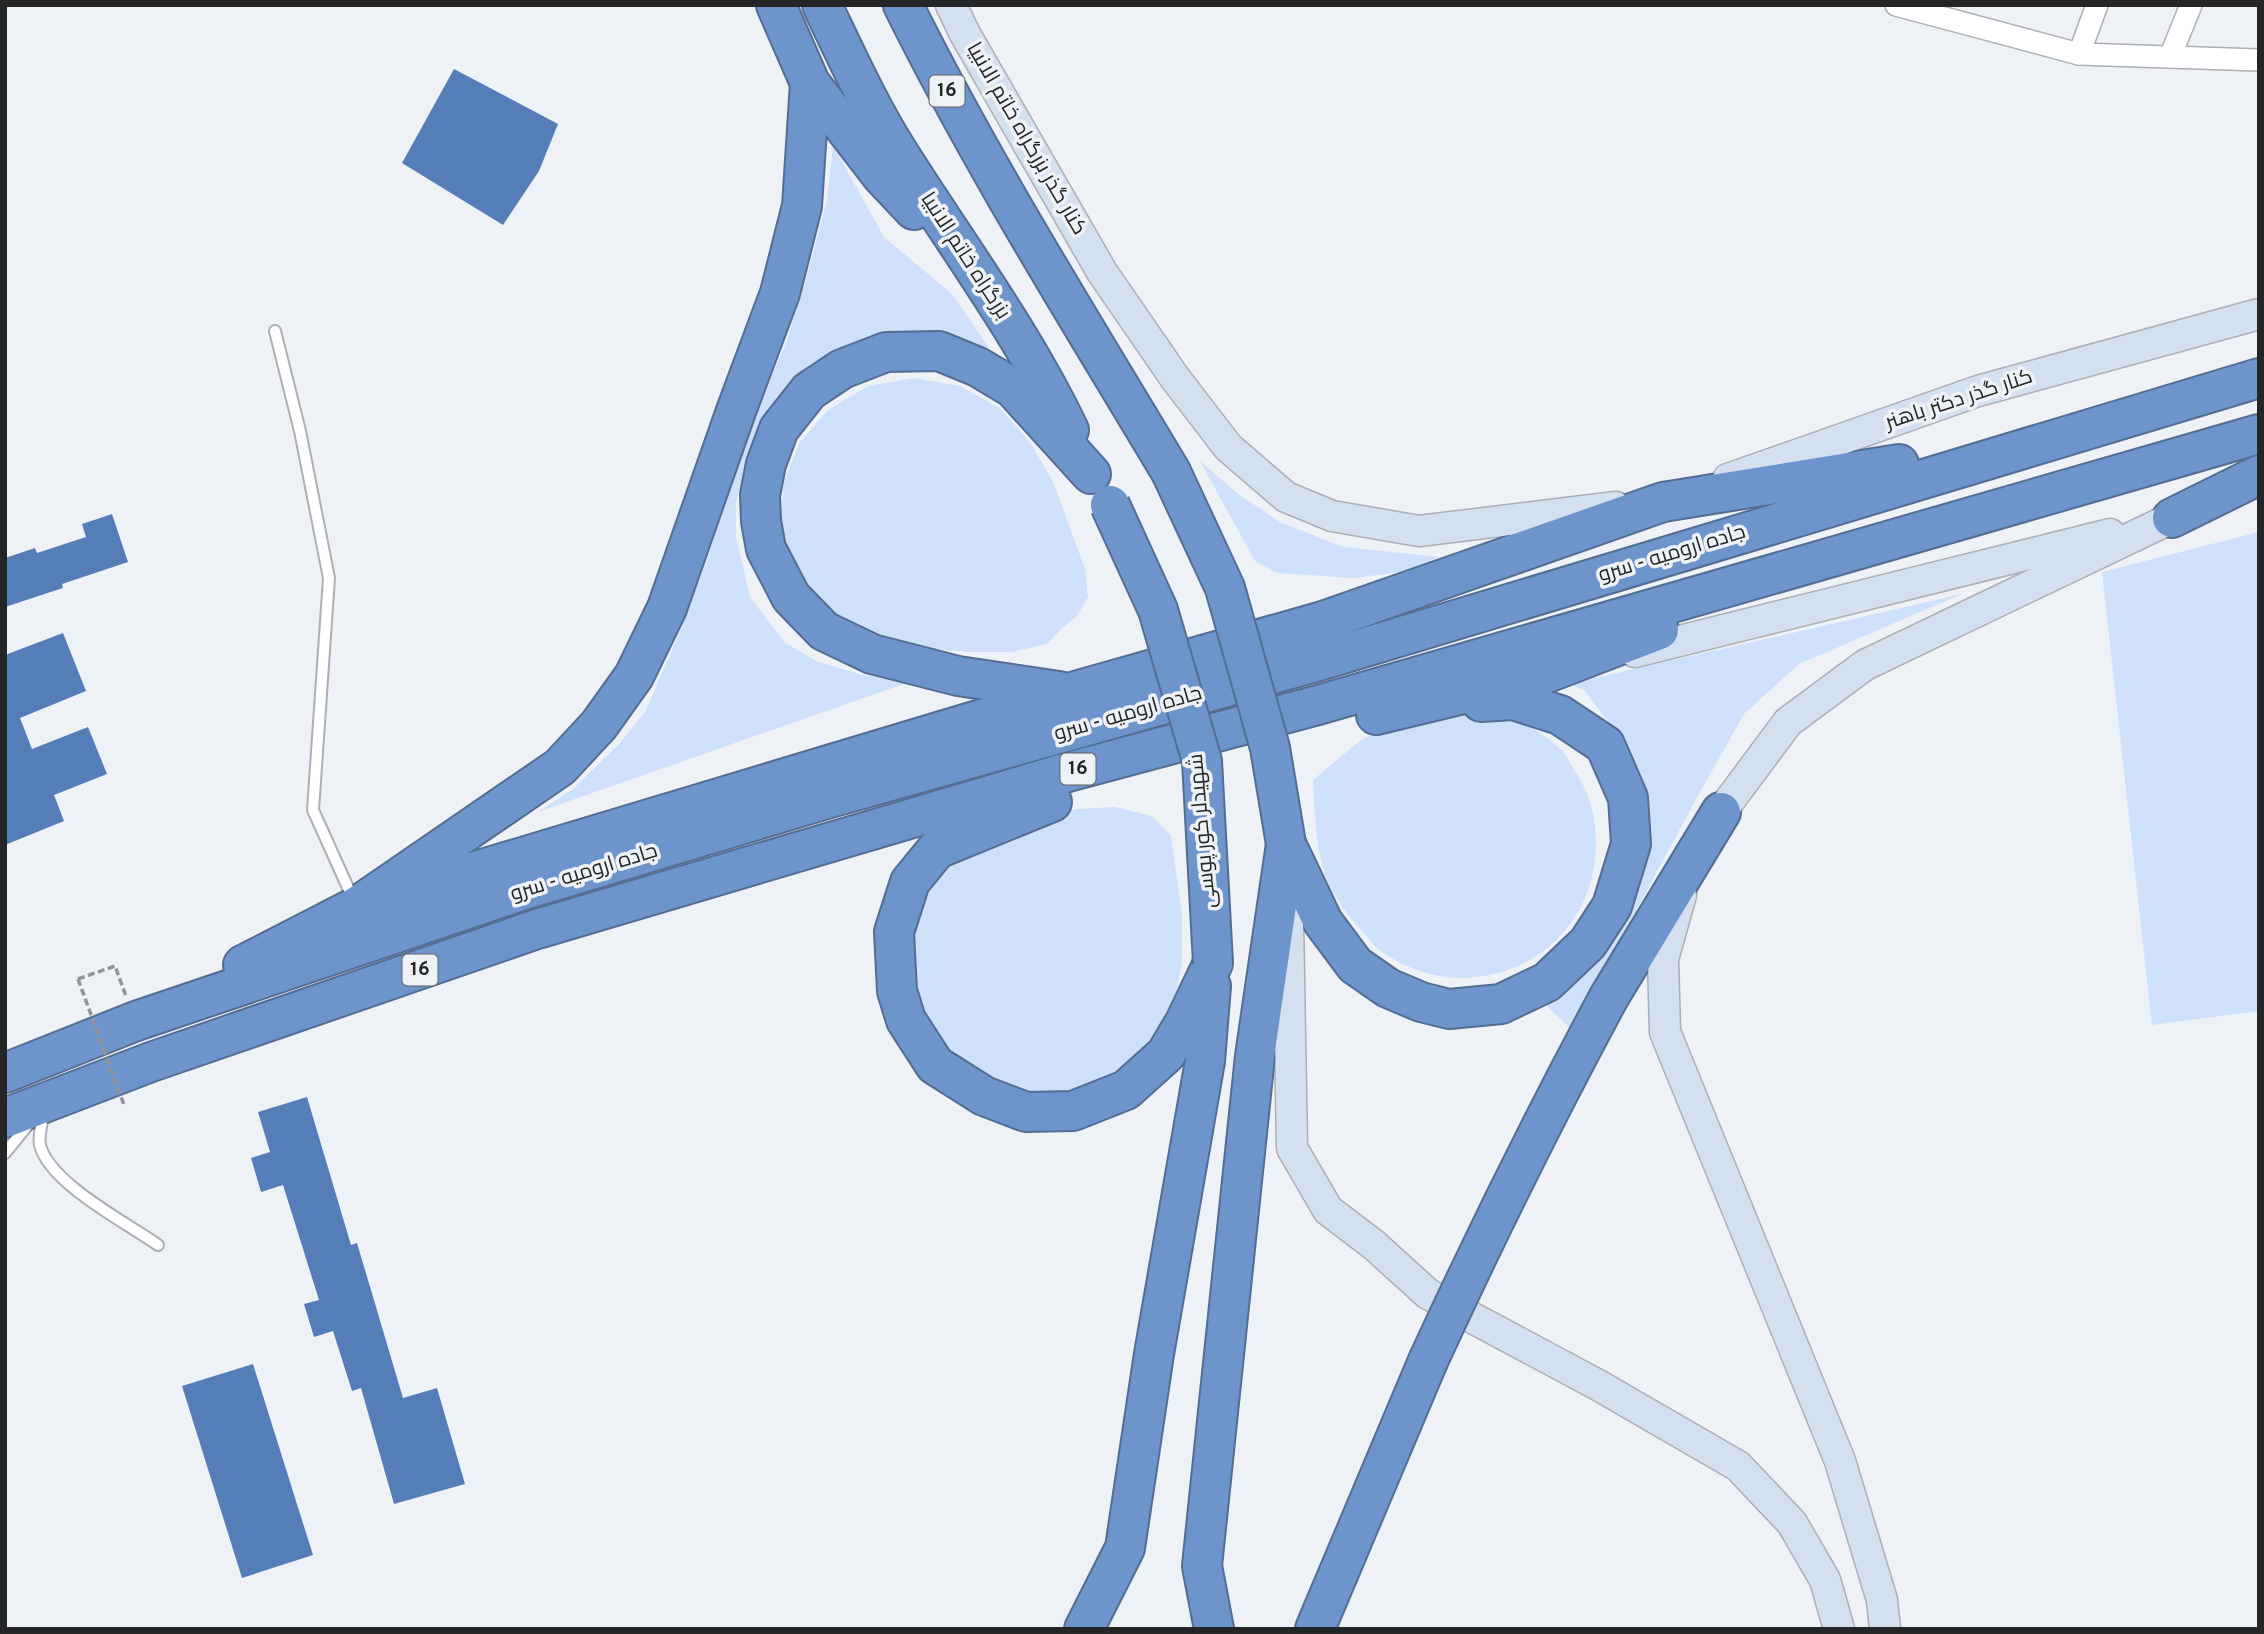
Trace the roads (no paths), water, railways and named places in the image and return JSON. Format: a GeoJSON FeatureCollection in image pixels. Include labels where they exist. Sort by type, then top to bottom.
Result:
{"type":"FeatureCollection","features":[{"type":"Feature","properties":{"kind":"highway"},"geometry":{"type":"LineString","coordinates":[[776,5],[810,83],[881,175],[984,284]]}},
{"type":"Feature","properties":{"kind":"highway","name":"بزرگراه خاتم الانبیا"},"geometry":{"type":"LineString","coordinates":[[822,5],[896,149],[1049,389],[1100,490]]}},
{"type":"Feature","properties":{"kind":"highway","name":"16"},"geometry":{"type":"LineString","coordinates":[[903,5],[994,176],[1171,472],[1225,588],[1270,748],[1286,844]]}},
{"type":"Feature","properties":{"kind":"highway"},"geometry":{"type":"LineString","coordinates":[[136,1021],[356,907],[560,767],[599,724],[634,677],[667,608],[780,293],[802,206],[810,83]]}},
{"type":"Feature","properties":{"kind":"highway"},"geometry":{"type":"LineString","coordinates":[[1068,693],[958,676],[872,654],[824,631],[791,597],[766,550],[760,495],[766,464],[779,429],[809,391],[842,369],[886,352],[939,351],[990,374],[1013,388],[1100,490]]}},
{"type":"Feature","properties":{"kind":"highway","name":"جاده ارومیه - سرو"},"geometry":{"type":"LineString","coordinates":[[5,1073],[136,1021],[524,890],[844,794],[1319,661],[2259,378]]}},
{"type":"Feature","properties":{"kind":"highway","name":"جاده ارومیه - سرو"},"geometry":{"type":"LineString","coordinates":[[5,1118],[151,1062],[537,929],[1068,772],[1318,705],[2259,434]]}},
{"type":"Feature","properties":{"kind":"highway"},"geometry":{"type":"LineString","coordinates":[[356,907],[1068,693],[1323,621],[1664,502],[2043,441]]}},
{"type":"Feature","properties":{"kind":"highway"},"geometry":{"type":"LineString","coordinates":[[2172,518],[2259,475]]}},
{"type":"Feature","properties":{"kind":"highway","name":"شهیدلر کور پوسی"},"geometry":{"type":"LineString","coordinates":[[1084,1629],[1125,1548],[1154,1354],[1206,1061],[1213,963],[1202,761],[1158,611],[1100,490]]}},
{"type":"Feature","properties":{"kind":"highway"},"geometry":{"type":"LineString","coordinates":[[840,839],[1052,802],[1392,710],[1542,675],[1900,537]]}},
{"type":"Feature","properties":{"kind":"highway"},"geometry":{"type":"LineString","coordinates":[[1286,844],[1323,922],[1355,965],[1388,988],[1421,1002],[1449,1009],[1501,1004],[1547,982],[1588,943],[1612,906],[1631,844],[1628,799],[1605,745],[1560,715],[1513,700],[1392,710]]}},
{"type":"Feature","properties":{"kind":"highway"},"geometry":{"type":"LineString","coordinates":[[1052,802],[937,849],[910,882],[894,932],[897,991],[906,1020],[935,1065],[984,1096],[1026,1112],[1073,1111],[1126,1090],[1166,1054],[1185,1022],[1213,963]]}},
{"type":"Feature","properties":{"kind":"highway"},"geometry":{"type":"LineString","coordinates":[[1315,1629],[1428,1361],[1482,1243],[1609,996],[1721,812]]}},
{"type":"Feature","properties":{"kind":"highway"},"geometry":{"type":"LineString","coordinates":[[1214,1629],[1202,1566],[1255,1056],[1286,844]]}},
{"type":"Feature","properties":{"kind":"main road","name":"کنار گذر بزرگراه خاتم الانبیا"},"geometry":{"type":"LineString","coordinates":[[951,5],[1102,272],[1175,378],[1228,447],[1286,497],[1332,516],[1419,531],[1664,502]]}},
{"type":"Feature","properties":{"kind":"main road","name":"کنار گذر دکتر باهنر"},"geometry":{"type":"LineString","coordinates":[[1664,502],[1978,391],[2259,314]]}},
{"type":"Feature","properties":{"kind":"main road"},"geometry":{"type":"LineString","coordinates":[[1542,675],[2172,518],[2259,492]]}},
{"type":"Feature","properties":{"kind":"main road"},"geometry":{"type":"LineString","coordinates":[[1885,1629],[1882,1601],[1840,1461],[1665,1032],[1663,959],[1681,894],[1721,812],[1788,722],[1865,665],[2172,518]]}},
{"type":"Feature","properties":{"kind":"main road"},"geometry":{"type":"LineString","coordinates":[[1286,844],[1292,1148],[1328,1210],[1374,1245],[1428,1294],[1598,1385],[1738,1466],[1792,1523],[1825,1580],[1839,1629]]}},
{"type":"Feature","properties":{"kind":"street"},"geometry":{"type":"LineString","coordinates":[[1896,5],[1959,13],[2079,54],[2259,60]]}},
{"type":"Feature","properties":{"kind":"street"},"geometry":{"type":"LineString","coordinates":[[2079,54],[2097,5]]}},
{"type":"Feature","properties":{"kind":"street"},"geometry":{"type":"LineString","coordinates":[[2170,57],[2191,5]]}},
{"type":"Feature","properties":{"kind":"lane"},"geometry":{"type":"LineString","coordinates":[[275,331],[300,431],[329,578],[313,810],[356,907]]}},
{"type":"Feature","properties":{"kind":"lane"},"geometry":{"type":"LineString","coordinates":[[5,1153],[48,1100]]}},
{"type":"Feature","properties":{"kind":"lane"},"geometry":{"type":"LineString","coordinates":[[48,1100],[41,1126],[40,1144],[48,1161],[81,1194],[158,1245]]}}]}
